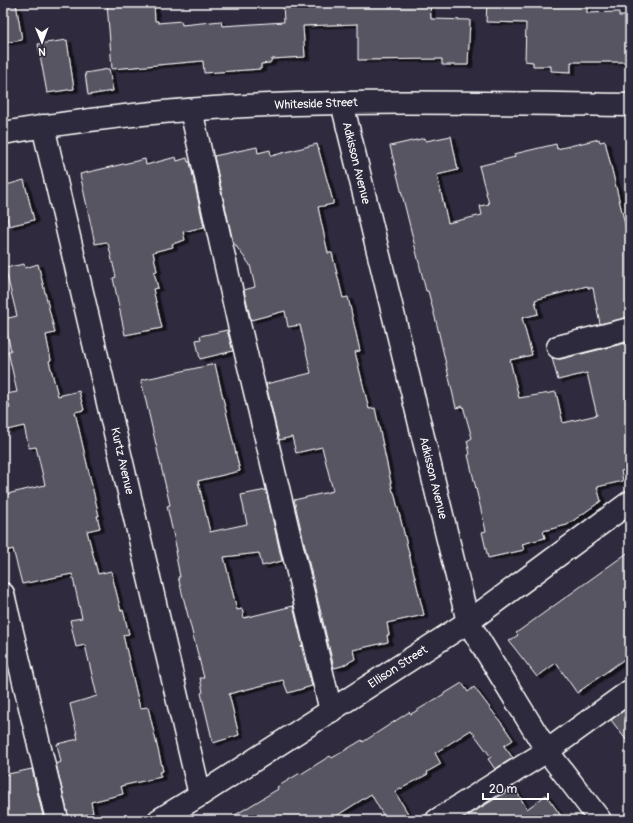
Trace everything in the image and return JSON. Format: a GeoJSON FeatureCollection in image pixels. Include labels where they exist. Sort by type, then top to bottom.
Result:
{"type":"FeatureCollection","features":[{"type":"Feature","properties":{"kind":"street","name":"Whiteside Street"},"geometry":{"type":"LineString","coordinates":[[3,133],[43,126],[191,110],[342,102],[630,105]]}},
{"type":"Feature","properties":{"kind":"street","name":"Adkisson Avenue"},"geometry":{"type":"LineString","coordinates":[[342,102],[468,622],[547,751],[600,820]]}},
{"type":"Feature","properties":{"kind":"street"},"geometry":{"type":"LineString","coordinates":[[191,110],[238,320],[331,711]]}},
{"type":"Feature","properties":{"kind":"street","name":"Kurtz Avenue"},"geometry":{"type":"LineString","coordinates":[[43,126],[200,796]]}},
{"type":"Feature","properties":{"kind":"street"},"geometry":{"type":"LineString","coordinates":[[558,347],[630,329]]}},
{"type":"Feature","properties":{"kind":"street","name":"Ellison Street"},"geometry":{"type":"LineString","coordinates":[[159,820],[200,796],[468,622],[630,502]]}},
{"type":"Feature","properties":{"kind":"street"},"geometry":{"type":"LineString","coordinates":[[3,594],[57,820]]}},
{"type":"Feature","properties":{"kind":"street"},"geometry":{"type":"LineString","coordinates":[[437,820],[547,751],[630,691]]}},
{"type":"Feature","properties":{"kind":"building"},"geometry":{"type":"Polygon","coordinates":[[[3,3],[16,3],[22,40],[3,43],[3,3]]]}},
{"type":"Feature","properties":{"kind":"building"},"geometry":{"type":"Polygon","coordinates":[[[107,3],[154,3],[155,21],[158,21],[158,23],[181,21],[182,25],[221,21],[222,26],[284,22],[283,3],[302,3],[302,6],[366,5],[366,3],[430,4],[431,19],[470,20],[468,65],[442,65],[442,59],[358,60],[358,24],[303,26],[305,57],[272,59],[270,63],[261,64],[261,69],[204,73],[203,61],[112,69],[107,3]]]}},
{"type":"Feature","properties":{"kind":"building"},"geometry":{"type":"Polygon","coordinates":[[[487,3],[587,5],[587,13],[619,12],[619,16],[627,16],[627,62],[571,62],[571,72],[551,71],[551,66],[533,66],[533,62],[525,61],[526,23],[486,22],[487,3]]]}},
{"type":"Feature","properties":{"kind":"building"},"geometry":{"type":"Polygon","coordinates":[[[67,40],[74,89],[47,93],[38,44],[67,40]]]}},
{"type":"Feature","properties":{"kind":"building"},"geometry":{"type":"Polygon","coordinates":[[[109,69],[113,91],[88,95],[85,73],[109,69]]]}},
{"type":"Feature","properties":{"kind":"building"},"geometry":{"type":"Polygon","coordinates":[[[451,136],[458,170],[437,175],[448,223],[482,215],[480,206],[489,204],[479,166],[515,157],[514,154],[556,144],[557,149],[599,139],[600,142],[605,141],[630,245],[630,317],[600,324],[593,288],[588,288],[587,286],[535,300],[538,314],[522,318],[532,355],[510,360],[519,398],[556,392],[563,423],[597,415],[587,373],[558,380],[552,358],[561,359],[630,342],[630,469],[621,471],[623,481],[597,487],[601,501],[567,525],[543,531],[545,538],[522,544],[524,550],[488,558],[482,532],[486,531],[468,455],[470,454],[467,441],[472,438],[463,406],[456,408],[437,325],[428,291],[426,291],[390,146],[425,138],[426,141],[451,136]]]}},
{"type":"Feature","properties":{"kind":"building"},"geometry":{"type":"Polygon","coordinates":[[[317,144],[333,201],[333,204],[318,207],[328,253],[332,253],[343,298],[348,297],[360,351],[355,352],[369,409],[375,408],[393,492],[424,615],[387,623],[389,635],[387,635],[388,642],[353,650],[355,659],[342,666],[334,668],[294,500],[333,491],[322,447],[296,453],[292,437],[279,440],[266,384],[311,373],[300,325],[288,327],[285,311],[251,320],[244,290],[255,287],[250,265],[233,242],[214,156],[257,147],[258,153],[270,150],[271,156],[317,144]]]}},
{"type":"Feature","properties":{"kind":"building"},"geometry":{"type":"Polygon","coordinates":[[[176,157],[177,161],[187,158],[188,162],[190,162],[204,227],[183,232],[185,240],[172,244],[173,247],[153,252],[157,271],[154,272],[158,288],[153,289],[162,328],[125,335],[113,278],[116,277],[108,243],[95,244],[80,174],[145,159],[146,165],[176,157]]]}},
{"type":"Feature","properties":{"kind":"building"},"geometry":{"type":"Polygon","coordinates":[[[24,180],[34,220],[9,226],[3,201],[3,186],[24,180]]]}},
{"type":"Feature","properties":{"kind":"building"},"geometry":{"type":"Polygon","coordinates":[[[24,264],[25,268],[38,264],[55,333],[46,335],[51,360],[49,361],[58,396],[79,391],[84,410],[75,412],[99,516],[97,516],[100,528],[87,531],[98,574],[111,571],[121,611],[123,610],[129,634],[123,635],[140,708],[148,707],[163,771],[159,772],[161,777],[121,786],[123,794],[91,802],[93,813],[69,819],[56,764],[61,762],[57,744],[78,739],[70,704],[97,696],[85,645],[76,647],[70,620],[82,618],[72,574],[22,584],[13,549],[3,552],[3,495],[45,485],[36,447],[29,448],[24,426],[7,430],[3,414],[3,410],[10,408],[6,394],[17,392],[8,351],[11,351],[4,319],[17,316],[5,268],[24,264]]]}},
{"type":"Feature","properties":{"kind":"building"},"geometry":{"type":"Polygon","coordinates":[[[227,330],[233,351],[200,359],[196,340],[201,339],[200,336],[227,330]]]}},
{"type":"Feature","properties":{"kind":"building"},"geometry":{"type":"Polygon","coordinates":[[[215,364],[240,471],[198,481],[210,532],[247,524],[241,495],[266,490],[282,561],[262,566],[259,553],[224,557],[237,610],[242,609],[244,618],[293,606],[303,647],[301,645],[312,686],[288,693],[283,680],[229,694],[239,735],[213,743],[201,693],[203,692],[200,678],[204,678],[178,577],[180,577],[175,551],[177,551],[167,506],[170,505],[141,380],[215,364]]]}},
{"type":"Feature","properties":{"kind":"building"},"geometry":{"type":"Polygon","coordinates":[[[630,551],[630,655],[577,693],[556,663],[537,677],[509,641],[518,635],[516,633],[630,551]]]}},
{"type":"Feature","properties":{"kind":"building"},"geometry":{"type":"Polygon","coordinates":[[[462,683],[468,692],[474,687],[503,725],[513,740],[504,746],[513,758],[495,769],[488,759],[491,757],[471,730],[435,753],[441,764],[427,772],[428,774],[395,792],[412,820],[386,820],[371,794],[330,820],[227,820],[278,789],[277,787],[300,773],[301,774],[330,756],[332,758],[362,740],[363,742],[409,712],[411,714],[462,683]]]}},
{"type":"Feature","properties":{"kind":"building"},"geometry":{"type":"Polygon","coordinates":[[[630,706],[630,745],[611,720],[630,706]]]}},
{"type":"Feature","properties":{"kind":"building"},"geometry":{"type":"Polygon","coordinates":[[[32,769],[44,820],[6,820],[3,809],[3,775],[32,769]]]}},
{"type":"Feature","properties":{"kind":"building"},"geometry":{"type":"Polygon","coordinates":[[[514,787],[527,809],[546,795],[564,820],[461,820],[514,787]]]}}]}
